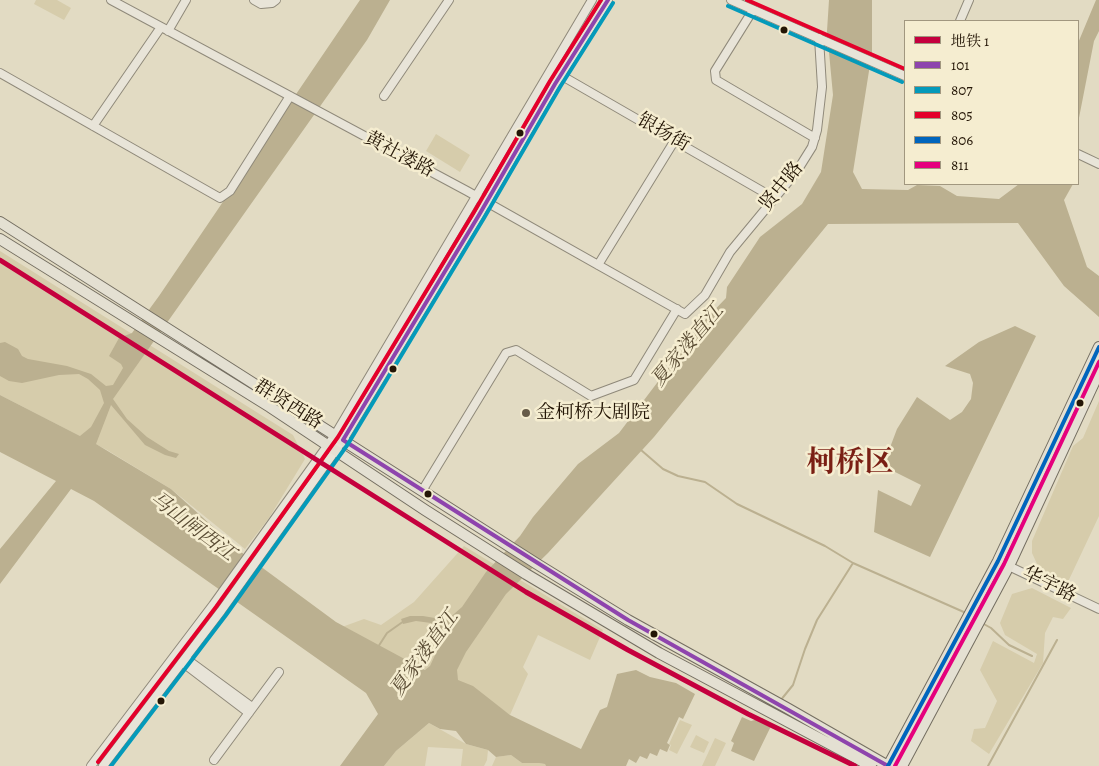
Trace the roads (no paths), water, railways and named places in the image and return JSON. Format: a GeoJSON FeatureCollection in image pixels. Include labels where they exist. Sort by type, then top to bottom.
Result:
{"type":"FeatureCollection","features":[{"type":"Feature","properties":{"kind":"main road","name":"群贤西路"},"geometry":{"type":"LineString","coordinates":[[0,222],[537,564],[636,624],[888,766]]}},
{"type":"Feature","properties":{"kind":"main road","name":"群贤西路"},"geometry":{"type":"LineString","coordinates":[[0,239],[270,407],[526,574],[659,653],[870,766]]}},
{"type":"Feature","properties":{"kind":"main road"},"geometry":{"type":"LineString","coordinates":[[888,766],[998,561],[1099,347]]}},
{"type":"Feature","properties":{"kind":"main road"},"geometry":{"type":"LineString","coordinates":[[902,766],[1009,566],[1099,372]]}},
{"type":"Feature","properties":{"kind":"street","name":"黄社溇路"},"geometry":{"type":"LineString","coordinates":[[111,0],[487,202],[685,314]]}},
{"type":"Feature","properties":{"kind":"street"},"geometry":{"type":"LineString","coordinates":[[93,126],[186,0]]}},
{"type":"Feature","properties":{"kind":"street"},"geometry":{"type":"LineString","coordinates":[[254,0],[261,4],[272,3],[276,0]]}},
{"type":"Feature","properties":{"kind":"street"},"geometry":{"type":"LineString","coordinates":[[384,96],[449,0]]}},
{"type":"Feature","properties":{"kind":"street"},"geometry":{"type":"LineString","coordinates":[[339,437],[476,196],[592,0]]}},
{"type":"Feature","properties":{"kind":"street"},"geometry":{"type":"LineString","coordinates":[[91,766],[339,437],[487,202],[560,75],[608,0]]}},
{"type":"Feature","properties":{"kind":"street"},"geometry":{"type":"LineString","coordinates":[[731,0],[904,76]]}},
{"type":"Feature","properties":{"kind":"street"},"geometry":{"type":"LineString","coordinates":[[960,20],[969,0]]}},
{"type":"Feature","properties":{"kind":"street"},"geometry":{"type":"LineString","coordinates":[[753,10],[715,71],[716,80],[815,138]]}},
{"type":"Feature","properties":{"kind":"street","name":"贤中路"},"geometry":{"type":"LineString","coordinates":[[685,314],[705,295],[730,252],[797,171],[812,147],[822,87],[821,39]]}},
{"type":"Feature","properties":{"kind":"street","name":"银扬街"},"geometry":{"type":"LineString","coordinates":[[552,69],[774,198]]}},
{"type":"Feature","properties":{"kind":"street"},"geometry":{"type":"LineString","coordinates":[[0,73],[220,198],[230,191],[291,97]]}},
{"type":"Feature","properties":{"kind":"street"},"geometry":{"type":"LineString","coordinates":[[598,265],[675,140]]}},
{"type":"Feature","properties":{"kind":"street"},"geometry":{"type":"LineString","coordinates":[[1081,155],[1099,164]]}},
{"type":"Feature","properties":{"kind":"street"},"geometry":{"type":"LineString","coordinates":[[422,491],[506,353],[516,350],[591,396],[634,380],[677,309]]}},
{"type":"Feature","properties":{"kind":"street"},"geometry":{"type":"LineString","coordinates":[[103,766],[262,554],[331,448]]}},
{"type":"Feature","properties":{"kind":"street","name":"华宇路"},"geometry":{"type":"LineString","coordinates":[[998,561],[1099,609]]}},
{"type":"Feature","properties":{"kind":"street"},"geometry":{"type":"LineString","coordinates":[[183,660],[250,710]]}},
{"type":"Feature","properties":{"kind":"street"},"geometry":{"type":"LineString","coordinates":[[214,760],[279,672]]}},
{"type":"Feature","properties":{"kind":"water"},"geometry":{"type":"Polygon","coordinates":[[[360,0],[390,0],[367,40],[113,399],[127,419],[147,437],[169,451],[179,454],[176,458],[145,445],[111,405],[96,444],[171,489],[241,552],[336,622],[425,670],[430,666],[436,653],[441,637],[440,628],[431,623],[416,621],[403,624],[401,619],[410,616],[423,616],[447,620],[462,607],[486,572],[520,536],[533,517],[578,464],[619,433],[704,321],[726,298],[727,287],[760,237],[802,204],[821,172],[833,95],[827,31],[829,0],[872,0],[872,52],[853,172],[862,189],[908,190],[917,185],[940,186],[957,196],[999,199],[1018,185],[1072,185],[1064,200],[1087,267],[1099,276],[1099,317],[1064,286],[1018,223],[828,224],[654,437],[548,553],[506,594],[466,652],[457,670],[458,680],[473,686],[510,715],[581,749],[600,710],[607,707],[617,674],[636,670],[650,677],[676,683],[695,694],[683,719],[679,717],[667,743],[670,745],[667,752],[660,749],[657,756],[650,753],[647,759],[640,756],[636,763],[629,759],[626,766],[546,766],[539,763],[522,763],[511,755],[496,757],[488,750],[466,744],[456,731],[440,729],[429,723],[396,751],[384,766],[340,766],[378,714],[366,693],[94,501],[71,489],[0,584],[0,549],[56,481],[0,452],[0,395],[80,436],[91,427],[104,403],[100,390],[79,374],[59,375],[22,383],[9,381],[0,376],[0,343],[5,342],[18,349],[22,356],[28,359],[67,366],[91,374],[106,386],[113,385],[123,368],[121,364],[109,356],[119,338],[132,333],[360,0]]]}},
{"type":"Feature","properties":{"kind":"water"},"geometry":{"type":"Polygon","coordinates":[[[1096,0],[1099,0],[1099,31],[1094,41],[1079,118],[1079,41],[1096,0]]]}},
{"type":"Feature","properties":{"kind":"water"},"geometry":{"type":"Polygon","coordinates":[[[1015,326],[1036,336],[930,557],[874,532],[878,490],[911,506],[921,485],[883,466],[897,429],[917,397],[950,420],[962,412],[971,399],[973,383],[970,374],[945,366],[979,342],[1015,326]]]}},
{"type":"Feature","properties":{"kind":"water"},"geometry":{"type":"Polygon","coordinates":[[[742,717],[751,721],[762,718],[772,724],[754,761],[731,751],[734,743],[731,741],[742,717]]]}},
{"type":"Feature","properties":{"kind":"waterway"},"geometry":{"type":"LineString","coordinates":[[641,450],[663,469],[678,476],[705,482],[737,504],[825,546],[853,563],[966,613]]}},
{"type":"Feature","properties":{"kind":"waterway"},"geometry":{"type":"LineString","coordinates":[[780,701],[793,685],[817,620],[853,563]]}},
{"type":"Feature","properties":{"kind":"waterway"},"geometry":{"type":"LineString","coordinates":[[378,647],[387,633],[404,621]]}},
{"type":"Feature","properties":{"kind":"waterway"},"geometry":{"type":"LineString","coordinates":[[982,623],[991,628],[1009,645],[1032,656]]}},
{"type":"Feature","properties":{"kind":"waterway"},"geometry":{"type":"LineString","coordinates":[[988,766],[1057,640]]}},
{"type":"Feature","properties":{"kind":"metro line","name":"1"},"geometry":{"type":"LineString","coordinates":[[0,260],[526,592],[628,650],[748,714],[855,766]]}},
{"type":"Feature","properties":{"kind":"place","name":"金柯桥大剧院"},"geometry":{"type":"Point","coordinates":[526,413]}},
{"type":"Feature","properties":{"kind":"district","name":"柯桥区"},"geometry":{"type":"Point","coordinates":[850,464]}},
{"type":"Feature","properties":{"kind":"water label","name":"夏家溇直江"},"geometry":{"type":"Point","coordinates":[688,346]}},
{"type":"Feature","properties":{"kind":"water label","name":"马山闸西江"},"geometry":{"type":"Point","coordinates":[192,527]}},
{"type":"Feature","properties":{"kind":"water label","name":"夏家溇直江"},"geometry":{"type":"Point","coordinates":[425,654]}}]}
